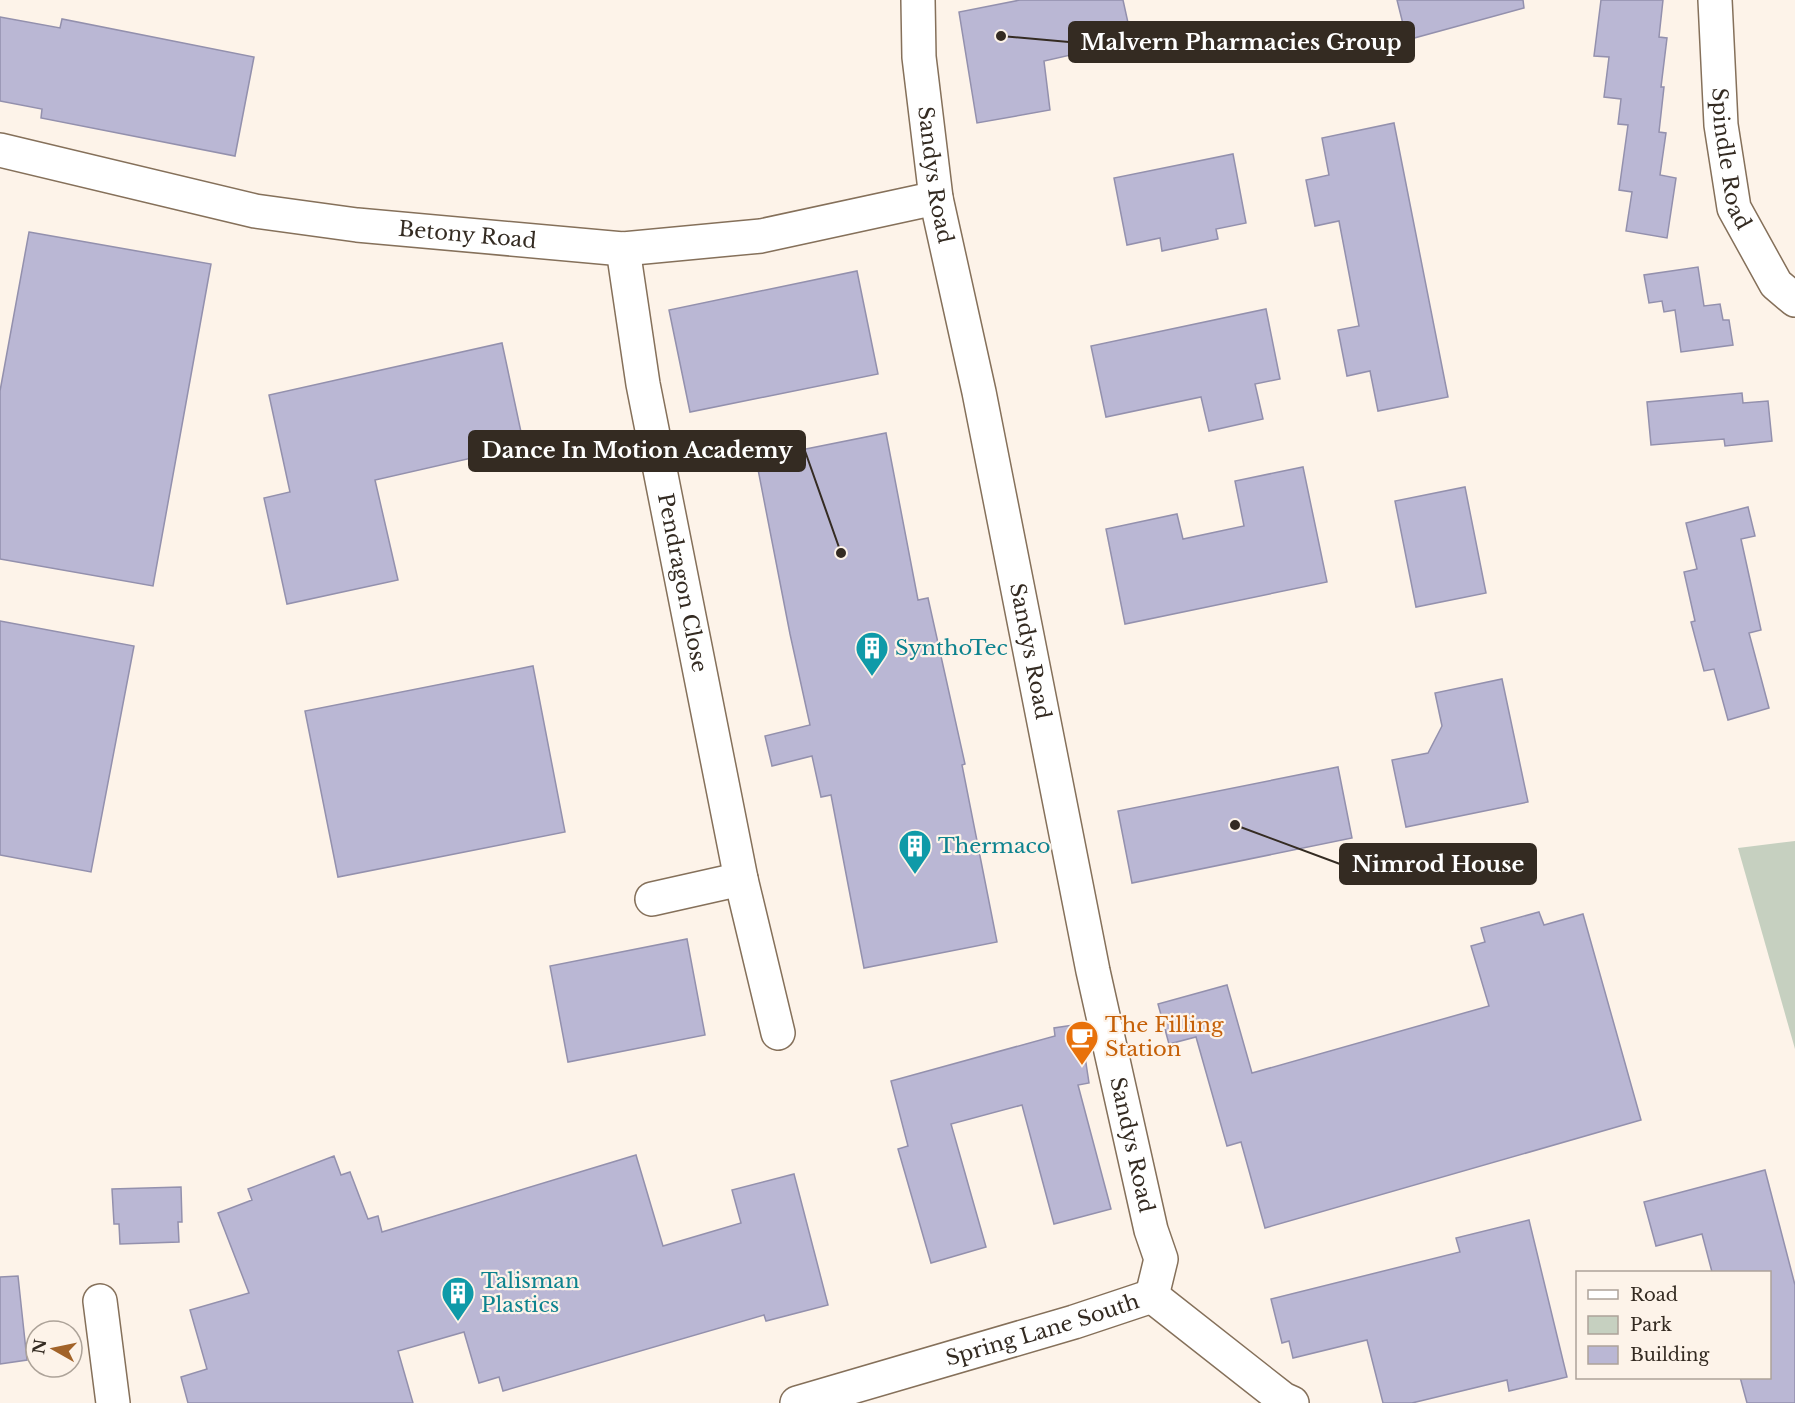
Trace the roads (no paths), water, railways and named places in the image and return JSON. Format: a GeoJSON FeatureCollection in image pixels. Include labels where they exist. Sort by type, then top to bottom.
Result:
{"type":"FeatureCollection","features":[{"type":"Feature","properties":{"kind":"street","name":"Sandys Road"},"geometry":{"type":"LineString","coordinates":[[918,0],[919,57],[936,198],[979,392],[1093,971],[1151,1230],[1161,1259],[1152,1296]]}},
{"type":"Feature","properties":{"kind":"street","name":"Spindle Road"},"geometry":{"type":"LineString","coordinates":[[1715,0],[1721,125],[1734,208],[1776,284],[1795,300]]}},
{"type":"Feature","properties":{"kind":"street","name":"Betony Road"},"geometry":{"type":"LineString","coordinates":[[0,150],[255,211],[357,225],[623,249],[761,236],[936,198]]}},
{"type":"Feature","properties":{"kind":"street","name":"Pendragon Close"},"geometry":{"type":"LineString","coordinates":[[623,249],[643,384],[741,879],[778,1033]]}},
{"type":"Feature","properties":{"kind":"street"},"geometry":{"type":"LineString","coordinates":[[652,899],[741,879]]}},
{"type":"Feature","properties":{"kind":"street","name":"Spring Lane South"},"geometry":{"type":"LineString","coordinates":[[797,1403],[1074,1322],[1152,1296],[1283,1399],[1292,1403]]}},
{"type":"Feature","properties":{"kind":"street"},"geometry":{"type":"LineString","coordinates":[[100,1301],[114,1403]]}},
{"type":"Feature","properties":{"kind":"place","name":"Malvern Pharmacies Group"},"geometry":{"type":"Point","coordinates":[1001,36]}},
{"type":"Feature","properties":{"kind":"place","name":"Dance In Motion Academy"},"geometry":{"type":"Point","coordinates":[841,553]}},
{"type":"Feature","properties":{"kind":"place","name":"SynthoTec"},"geometry":{"type":"Point","coordinates":[872,677]}},
{"type":"Feature","properties":{"kind":"place","name":"Nimrod House"},"geometry":{"type":"Point","coordinates":[1235,825]}},
{"type":"Feature","properties":{"kind":"place","name":"Thermaco"},"geometry":{"type":"Point","coordinates":[915,875]}},
{"type":"Feature","properties":{"kind":"place","name":"The Filling Station"},"geometry":{"type":"Point","coordinates":[1082,1066]}},
{"type":"Feature","properties":{"kind":"place","name":"Talisman Plastics"},"geometry":{"type":"Point","coordinates":[458,1322]}}]}
